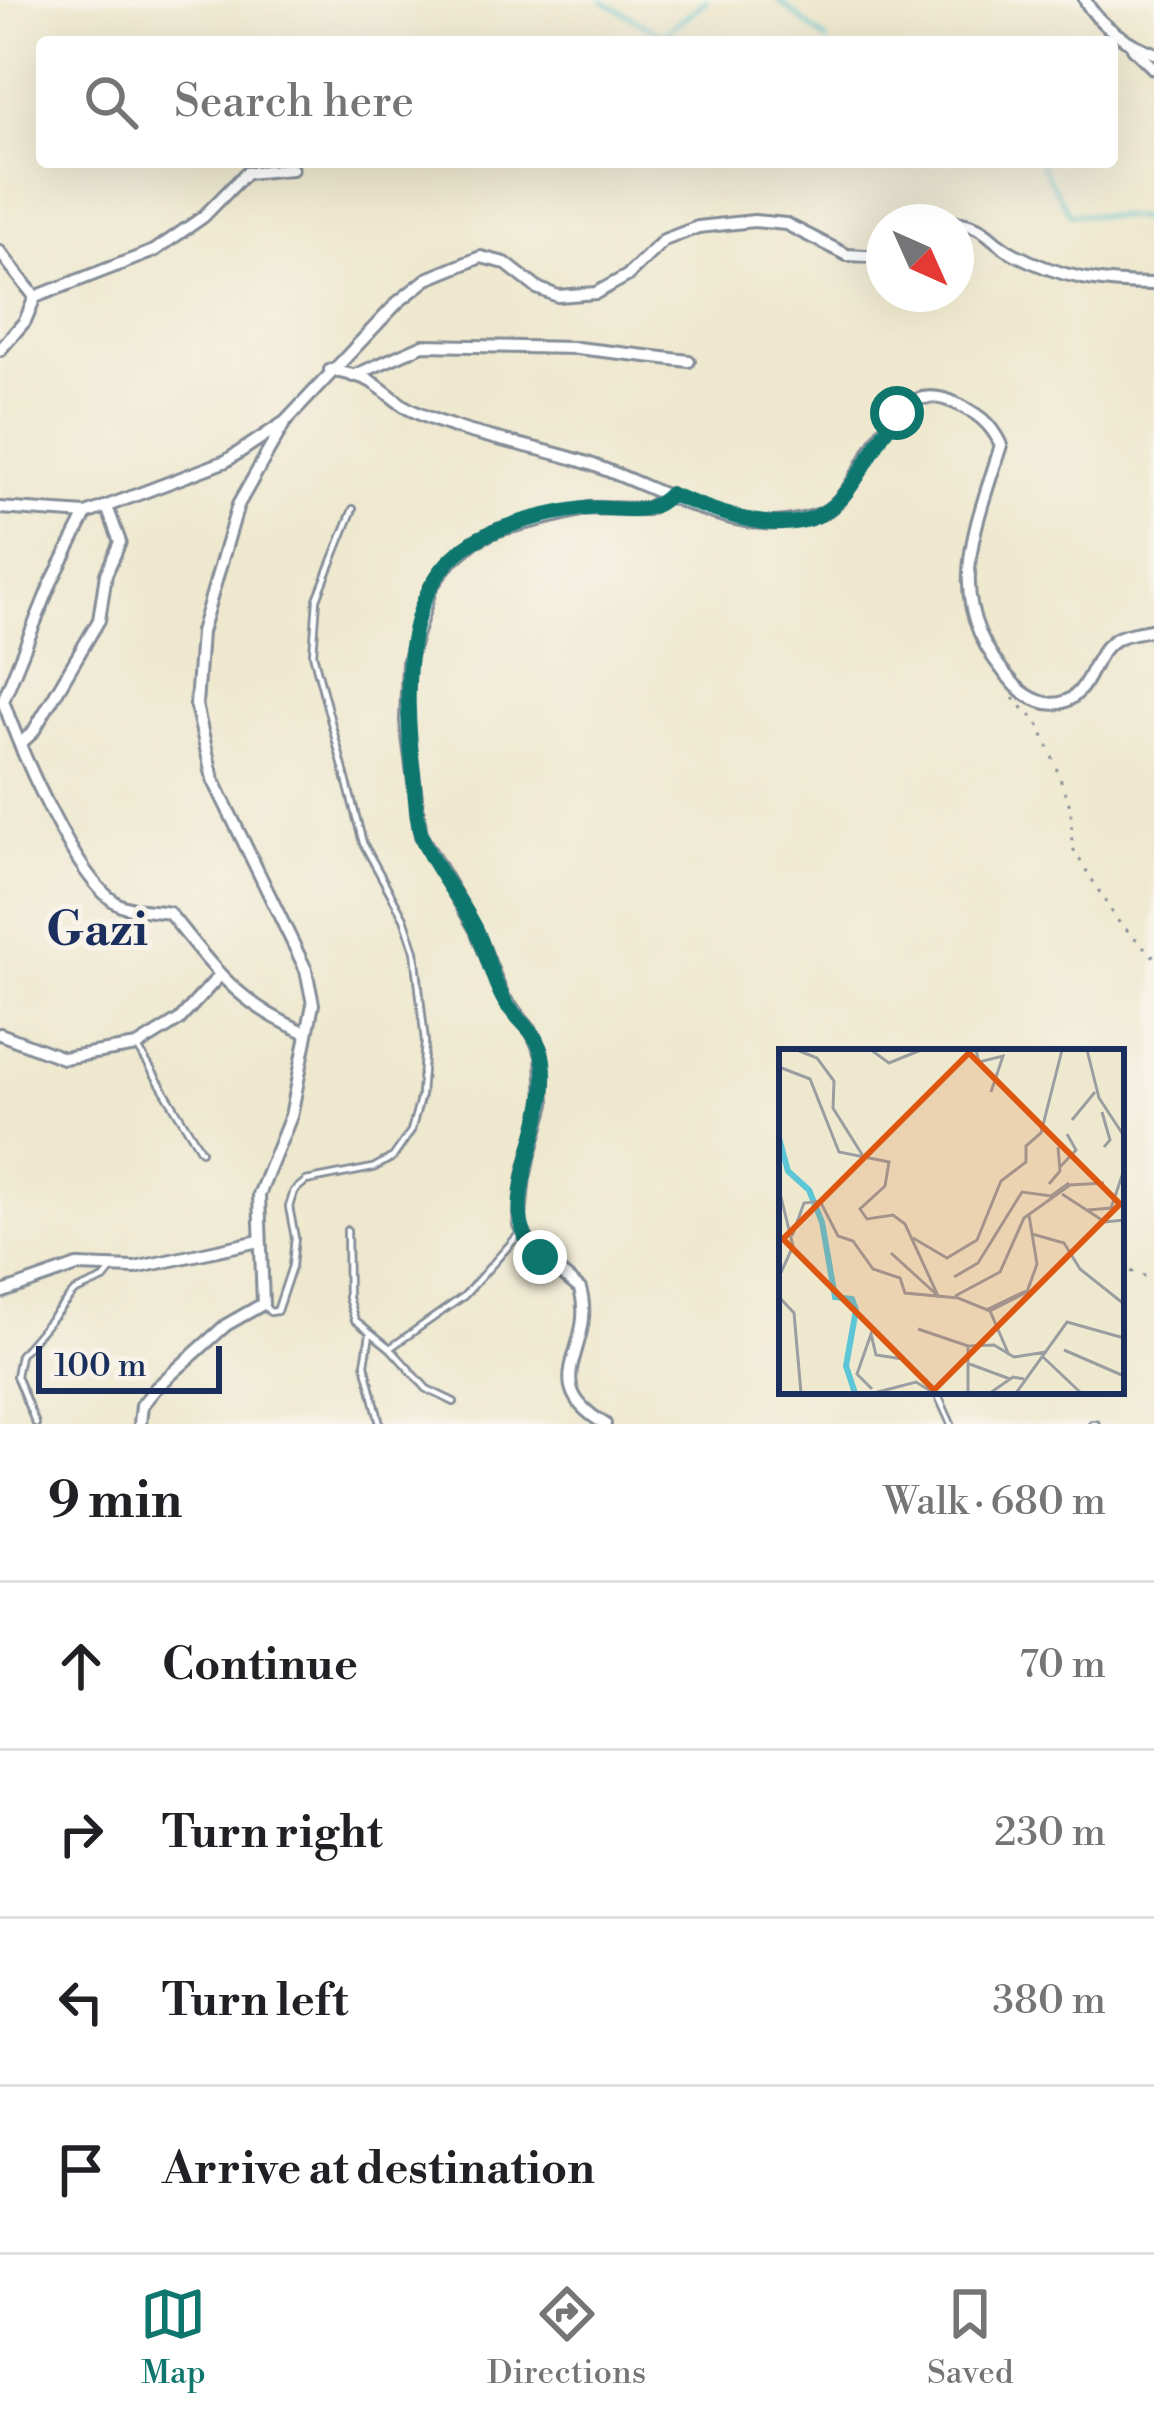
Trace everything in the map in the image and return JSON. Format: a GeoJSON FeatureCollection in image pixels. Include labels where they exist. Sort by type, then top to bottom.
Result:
{"type":"FeatureCollection","features":[{"type":"Feature","properties":{"kind":"street"},"geometry":{"type":"LineString","coordinates":[[1084,0],[1154,69]]}},
{"type":"Feature","properties":{"kind":"street"},"geometry":{"type":"LineString","coordinates":[[1131,45],[1154,53]]}},
{"type":"Feature","properties":{"kind":"street"},"geometry":{"type":"LineString","coordinates":[[0,350],[25,321],[35,297],[154,251],[203,217],[246,172],[292,170]]}},
{"type":"Feature","properties":{"kind":"street"},"geometry":{"type":"LineString","coordinates":[[140,1424],[142,1405],[156,1388],[226,1325],[263,1304],[260,1195],[291,1116],[313,1004],[306,970],[214,779],[196,705],[202,632],[238,506],[285,422],[398,302],[427,279],[482,257],[505,262],[537,288],[558,296],[596,293],[626,275],[664,240],[698,227],[754,221],[786,224],[847,255],[866,256]]}},
{"type":"Feature","properties":{"kind":"street"},"geometry":{"type":"LineString","coordinates":[[974,225],[1038,266],[1080,280],[1154,284]]}},
{"type":"Feature","properties":{"kind":"street"},"geometry":{"type":"LineString","coordinates":[[0,252],[35,297]]}},
{"type":"Feature","properties":{"kind":"street"},"geometry":{"type":"LineString","coordinates":[[353,376],[423,346],[578,348],[689,361]]}},
{"type":"Feature","properties":{"kind":"street"},"geometry":{"type":"LineString","coordinates":[[330,370],[367,379],[409,409],[581,460],[744,522],[784,523],[826,512],[842,497],[872,448],[911,399],[941,397],[976,412],[992,427],[1000,445],[968,548],[967,595],[1006,675],[1025,696],[1044,703],[1066,702],[1117,638],[1154,629]]}},
{"type":"Feature","properties":{"kind":"street"},"geometry":{"type":"LineString","coordinates":[[0,508],[86,514],[226,461],[285,422]]}},
{"type":"Feature","properties":{"kind":"street"},"geometry":{"type":"LineString","coordinates":[[605,1424],[580,1408],[569,1388],[568,1375],[585,1321],[580,1289],[534,1251],[521,1232],[524,1176],[544,1104],[542,1055],[532,1032],[503,997],[476,930],[422,836],[406,721],[411,644],[431,587],[446,566],[475,541],[498,530],[589,508],[647,509],[670,494]]}},
{"type":"Feature","properties":{"kind":"street"},"geometry":{"type":"LineString","coordinates":[[20,744],[33,732],[99,620],[106,574],[120,542],[106,507]]}},
{"type":"Feature","properties":{"kind":"street"},"geometry":{"type":"LineString","coordinates":[[86,514],[2,697],[20,744],[88,877],[118,905],[169,913],[220,975],[265,1016],[307,1033]]}},
{"type":"Feature","properties":{"kind":"street"},"geometry":{"type":"LineString","coordinates":[[0,1034],[63,1058],[137,1046],[179,1020],[220,975]]}},
{"type":"Feature","properties":{"kind":"street"},"geometry":{"type":"LineString","coordinates":[[0,1293],[77,1266],[112,1269],[259,1241]]}},
{"type":"Feature","properties":{"kind":"lane"},"geometry":{"type":"LineString","coordinates":[[263,1304],[270,1312],[277,1311],[292,1266],[295,1238],[289,1207],[294,1191],[306,1181],[373,1168],[393,1156],[411,1131],[421,1095],[425,1042],[415,951],[404,918],[363,843],[313,654],[316,599],[353,509]]}},
{"type":"Feature","properties":{"kind":"lane"},"geometry":{"type":"LineString","coordinates":[[137,1046],[201,1151]]}},
{"type":"Feature","properties":{"kind":"lane"},"geometry":{"type":"LineString","coordinates":[[346,1230],[349,1305],[355,1320],[390,1348],[427,1389],[454,1402]]}},
{"type":"Feature","properties":{"kind":"lane"},"geometry":{"type":"LineString","coordinates":[[390,1348],[464,1296],[521,1232]]}},
{"type":"Feature","properties":{"kind":"lane"},"geometry":{"type":"LineString","coordinates":[[36,1424],[16,1376],[20,1355],[74,1292],[104,1279],[112,1269]]}},
{"type":"Feature","properties":{"kind":"lane"},"geometry":{"type":"LineString","coordinates":[[370,1334],[364,1364],[380,1424]]}},
{"type":"Feature","properties":{"kind":"lane"},"geometry":{"type":"LineString","coordinates":[[938,1394],[951,1424]]}},
{"type":"Feature","properties":{"kind":"path"},"geometry":{"type":"LineString","coordinates":[[1006,675],[1014,702],[1038,723],[1052,756],[1071,809],[1072,847],[1116,919],[1154,957]]}},
{"type":"Feature","properties":{"kind":"path"},"geometry":{"type":"LineString","coordinates":[[1124,1267],[1154,1277]]}},
{"type":"Feature","properties":{"kind":"waterway"},"geometry":{"type":"LineString","coordinates":[[601,0],[663,35],[707,0]]}},
{"type":"Feature","properties":{"kind":"waterway"},"geometry":{"type":"LineString","coordinates":[[778,0],[821,36]]}},
{"type":"Feature","properties":{"kind":"waterway"},"geometry":{"type":"LineString","coordinates":[[1043,168],[1070,214],[1139,218],[1154,228]]}},
{"type":"Feature","properties":{"kind":"district","name":"Gazi"},"geometry":{"type":"Point","coordinates":[97,931]}},
{"type":"Feature","properties":{"kind":"route"},"geometry":{"type":"LineString","coordinates":[[540,1257],[519,1225],[524,1176],[544,1104],[540,1047],[503,997],[476,930],[426,847],[418,824],[406,682],[411,644],[431,587],[455,557],[486,535],[589,508],[647,509],[670,494],[744,522],[784,523],[826,512],[842,497],[897,413]]}}]}
